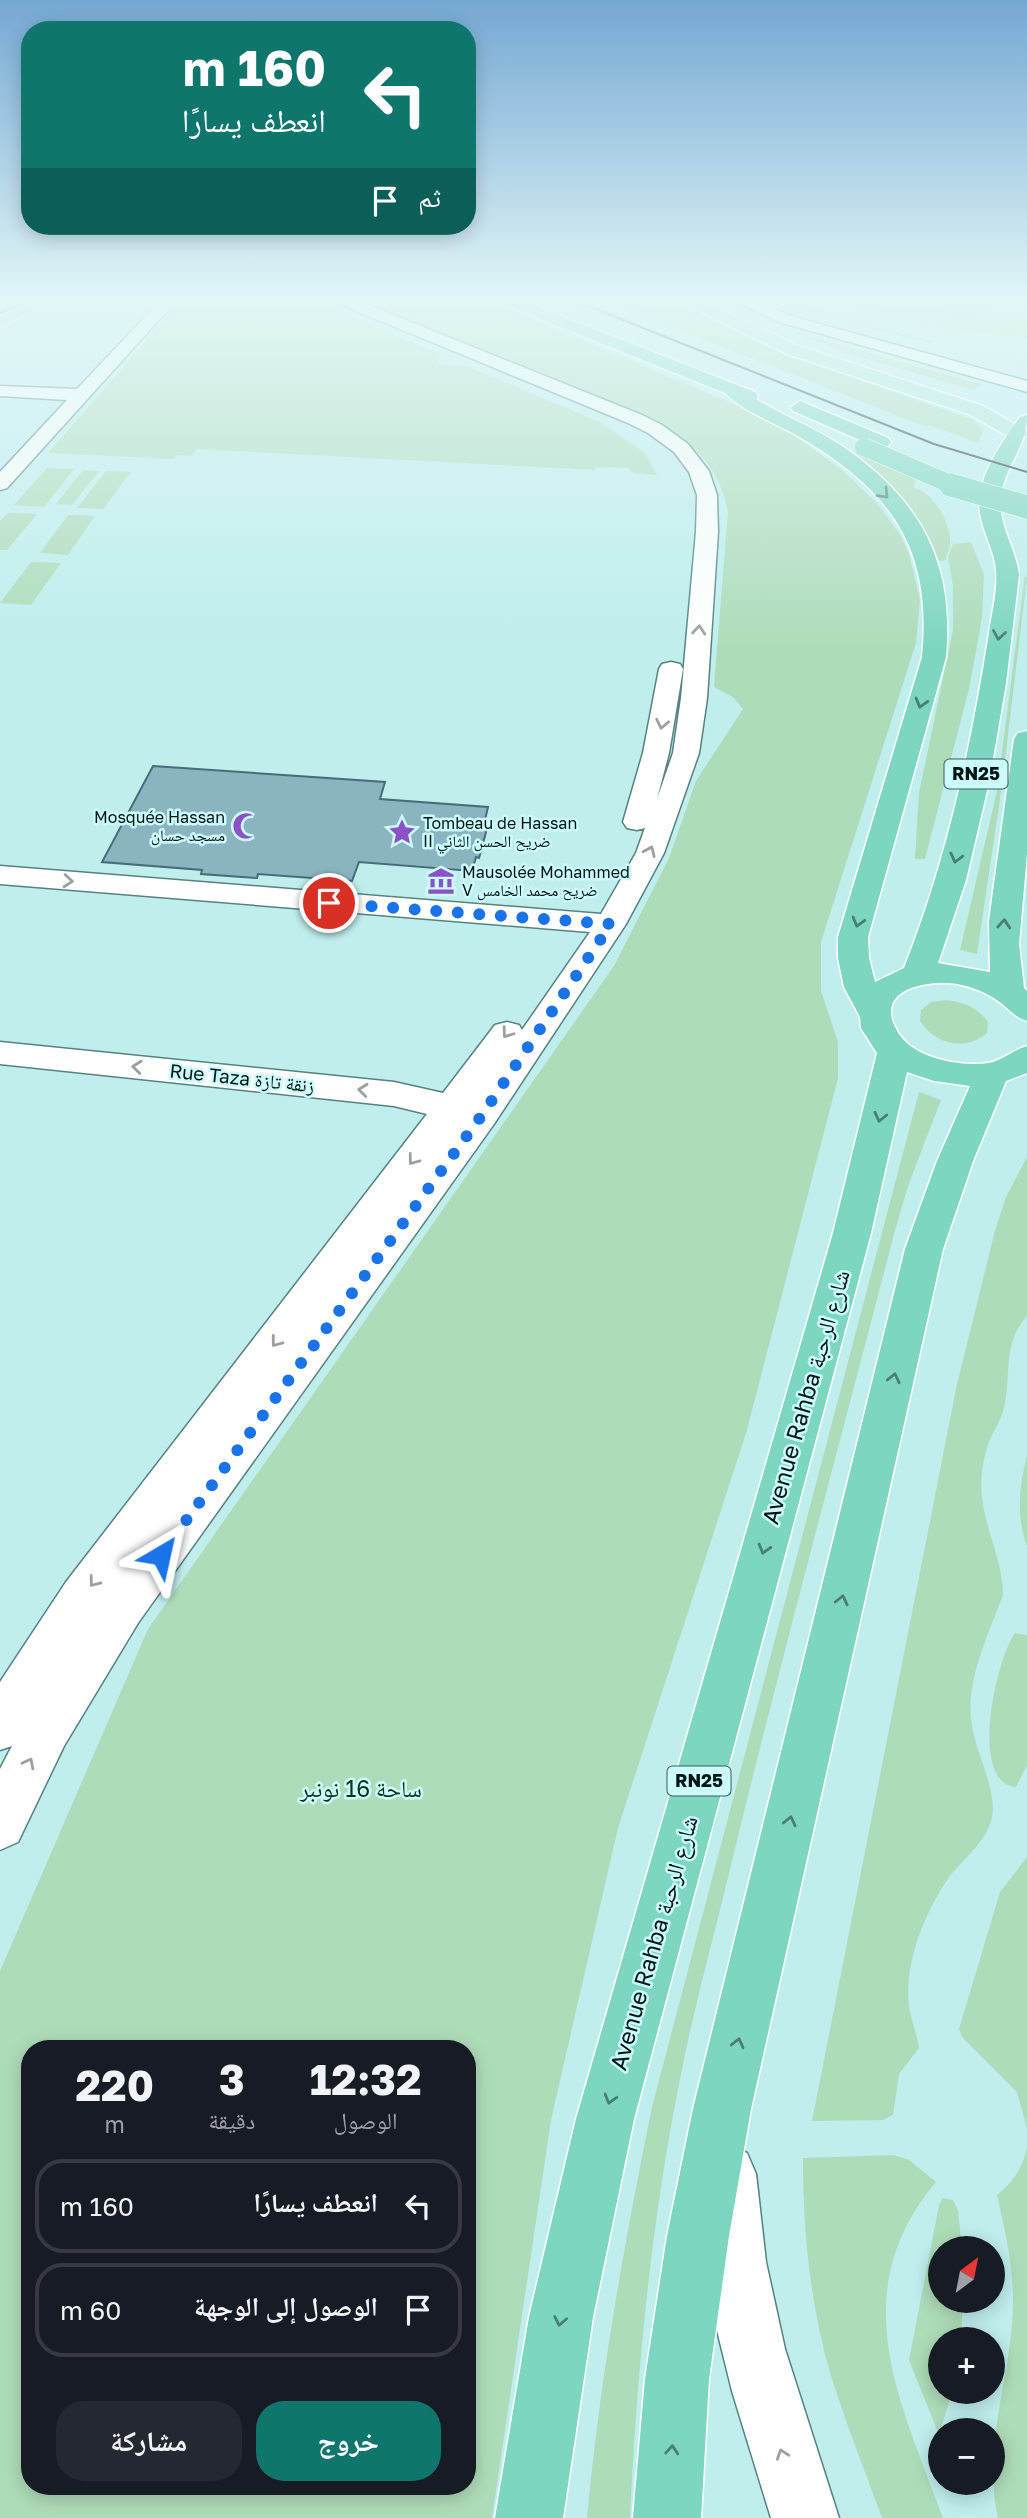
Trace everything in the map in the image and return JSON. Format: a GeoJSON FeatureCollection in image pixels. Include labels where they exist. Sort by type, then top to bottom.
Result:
{"type":"FeatureCollection","features":[{"type":"Feature","properties":{"kind":"highway"},"geometry":{"type":"LineString","coordinates":[[775,418],[831,449],[873,482],[891,501],[919,541],[936,584],[939,632],[934,657],[853,937],[852,951],[858,982],[885,1032],[915,1063],[940,1072],[966,1076],[1017,1064]]}},
{"type":"Feature","properties":{"kind":"highway"},"geometry":{"type":"LineString","coordinates":[[805,418],[873,445],[1027,496]]}},
{"type":"Feature","properties":{"kind":"highway"},"geometry":{"type":"LineString","coordinates":[[824,418],[948,484],[1027,507]]}},
{"type":"Feature","properties":{"kind":"highway","name":"RN25"},"geometry":{"type":"LineString","coordinates":[[918,974],[943,906],[978,766],[1008,576],[1006,553],[991,517],[989,496],[992,482],[1019,418]]}},
{"type":"Feature","properties":{"kind":"highway","name":"RN25"},"geometry":{"type":"LineString","coordinates":[[1022,1004],[1003,944],[1027,739]]}},
{"type":"Feature","properties":{"kind":"highway","name":"RN25"},"geometry":{"type":"LineString","coordinates":[[885,1032],[877,1000],[886,989],[900,980],[918,974],[964,975],[987,981],[1022,1004]]}},
{"type":"Feature","properties":{"kind":"highway","name":"Avenue Rahba شارع الرحبة"},"geometry":{"type":"LineString","coordinates":[[529,2518],[555,2349],[578,2229],[605,2119],[852,1233],[885,1032]]}},
{"type":"Feature","properties":{"kind":"highway"},"geometry":{"type":"LineString","coordinates":[[667,2518],[677,2379],[698,2236],[722,2109],[924,1249],[944,1185],[967,1128],[1017,1064]]}},
{"type":"Feature","properties":{"kind":"street"},"geometry":{"type":"LineString","coordinates":[[3,478],[60,418]]}},
{"type":"Feature","properties":{"kind":"street"},"geometry":{"type":"LineString","coordinates":[[613,418],[641,431],[666,450],[682,471],[687,494],[684,520]]}},
{"type":"Feature","properties":{"kind":"street"},"geometry":{"type":"LineString","coordinates":[[631,418],[669,438],[692,459],[707,495],[707,532],[681,696]]}},
{"type":"Feature","properties":{"kind":"street"},"geometry":{"type":"LineString","coordinates":[[0,1824],[46,1729],[121,1608],[650,853],[686,752],[681,696],[673,650]]}},
{"type":"Feature","properties":{"kind":"street"},"geometry":{"type":"LineString","coordinates":[[0,875],[534,920],[600,923]]}},
{"type":"Feature","properties":{"kind":"street"},"geometry":{"type":"LineString","coordinates":[[540,987],[600,923]]}},
{"type":"Feature","properties":{"kind":"street"},"geometry":{"type":"LineString","coordinates":[[0,1727],[82,1597],[468,1110],[524,1010]]}},
{"type":"Feature","properties":{"kind":"street","name":"Rue Taza زنقة تازة"},"geometry":{"type":"LineString","coordinates":[[0,1053],[394,1094],[468,1110]]}},
{"type":"Feature","properties":{"kind":"street"},"geometry":{"type":"LineString","coordinates":[[722,2109],[727,2204],[742,2305],[768,2413],[805,2518]]}},
{"type":"Feature","properties":{"kind":"green space"},"geometry":{"type":"Polygon","coordinates":[[[79,418],[589,418],[645,453],[657,475],[634,473],[628,468],[595,467],[594,470],[197,449],[192,456],[177,455],[174,459],[48,453],[79,418]]]}},
{"type":"Feature","properties":{"kind":"green space","name":"ساحة 16 نونبر"},"geometry":{"type":"Polygon","coordinates":[[[638,418],[760,418],[794,435],[842,470],[876,502],[901,536],[909,554],[920,600],[916,643],[821,942],[821,991],[838,1042],[838,1078],[747,1430],[618,1828],[551,2120],[492,2518],[0,2518],[0,1971],[148,1629],[614,966],[669,858],[696,781],[743,709],[733,697],[714,687],[728,511],[724,496],[713,471],[698,453],[663,428],[638,418]]]}},
{"type":"Feature","properties":{"kind":"green space"},"geometry":{"type":"Polygon","coordinates":[[[902,418],[967,418],[983,430],[978,443],[929,425],[926,427],[902,418]]]}},
{"type":"Feature","properties":{"kind":"green space"},"geometry":{"type":"Polygon","coordinates":[[[853,450],[916,478],[914,488],[921,490],[934,502],[948,528],[950,544],[946,560],[939,561],[912,513],[853,450]]]}},
{"type":"Feature","properties":{"kind":"green space"},"geometry":{"type":"Polygon","coordinates":[[[47,468],[74,469],[44,507],[14,505],[47,468]]]}},
{"type":"Feature","properties":{"kind":"green space"},"geometry":{"type":"Polygon","coordinates":[[[83,470],[99,471],[72,505],[56,504],[83,470]]]}},
{"type":"Feature","properties":{"kind":"green space"},"geometry":{"type":"Polygon","coordinates":[[[106,471],[131,472],[103,509],[77,508],[106,471]]]}},
{"type":"Feature","properties":{"kind":"green space"},"geometry":{"type":"Polygon","coordinates":[[[8,513],[37,514],[7,550],[0,550],[0,521],[8,513]]]}},
{"type":"Feature","properties":{"kind":"green space"},"geometry":{"type":"Polygon","coordinates":[[[68,515],[95,516],[68,555],[40,553],[68,515]]]}},
{"type":"Feature","properties":{"kind":"green space"},"geometry":{"type":"Polygon","coordinates":[[[971,542],[984,575],[982,618],[969,689],[925,859],[915,859],[919,793],[953,630],[953,585],[948,557],[953,544],[971,542]]]}},
{"type":"Feature","properties":{"kind":"green space"},"geometry":{"type":"Polygon","coordinates":[[[31,562],[61,563],[31,605],[0,603],[31,562]]]}},
{"type":"Feature","properties":{"kind":"green space"},"geometry":{"type":"Polygon","coordinates":[[[1025,575],[1027,578],[1001,792],[977,954],[960,950],[997,791],[1025,575]]]}},
{"type":"Feature","properties":{"kind":"green space"},"geometry":{"type":"Polygon","coordinates":[[[947,1000],[975,1009],[988,1022],[987,1033],[978,1039],[960,1044],[942,1040],[926,1029],[920,1021],[921,1010],[931,1002],[947,1000]]]}},
{"type":"Feature","properties":{"kind":"green space"},"geometry":{"type":"Polygon","coordinates":[[[919,1092],[941,1100],[908,1186],[894,1234],[771,1704],[680,2079],[653,2242],[637,2408],[630,2518],[587,2518],[614,2311],[652,2107],[919,1092]]]}},
{"type":"Feature","properties":{"kind":"green space"},"geometry":{"type":"Polygon","coordinates":[[[1027,1157],[1027,1316],[1019,1326],[1011,1347],[1004,1408],[987,1448],[981,1489],[1000,1570],[1003,1595],[980,1655],[971,1703],[976,1744],[992,1797],[991,1821],[979,1844],[941,1890],[918,1938],[908,1990],[919,2048],[899,2074],[893,2115],[883,2120],[812,2121],[957,1384],[995,1231],[1006,1197],[1027,1157]]]}},
{"type":"Feature","properties":{"kind":"green space"},"geometry":{"type":"Polygon","coordinates":[[[1027,1456],[1027,1546],[1021,1523],[1020,1501],[1027,1456]]]}},
{"type":"Feature","properties":{"kind":"green space"},"geometry":{"type":"Polygon","coordinates":[[[1015,1633],[1027,1635],[1027,1765],[1016,1787],[1001,1781],[993,1765],[990,1744],[994,1692],[1000,1668],[1015,1633]]]}},
{"type":"Feature","properties":{"kind":"green space"},"geometry":{"type":"Polygon","coordinates":[[[1027,1857],[1027,2128],[1017,2092],[963,2038],[959,2029],[1000,1892],[1027,1857]]]}},
{"type":"Feature","properties":{"kind":"green space"},"geometry":{"type":"Polygon","coordinates":[[[1027,2147],[1027,2518],[998,2518],[995,2495],[1005,2495],[1005,2418],[998,2418],[1000,2404],[1005,2404],[1013,2288],[1006,2234],[997,2195],[1008,2185],[1023,2162],[1027,2147]]]}},
{"type":"Feature","properties":{"kind":"green space"},"geometry":{"type":"Polygon","coordinates":[[[893,2155],[909,2160],[936,2182],[908,2224],[892,2265],[886,2306],[889,2348],[897,2390],[928,2478],[928,2495],[934,2495],[943,2518],[882,2518],[831,2376],[818,2322],[809,2268],[803,2158],[893,2155]]]}},
{"type":"Feature","properties":{"kind":"green space"},"geometry":{"type":"Polygon","coordinates":[[[943,2198],[953,2200],[958,2210],[961,2236],[933,2236],[943,2198]]]}},
{"type":"Feature","properties":{"kind":"green space"},"geometry":{"type":"Polygon","coordinates":[[[928,2262],[928,2314],[962,2314],[962,2327],[928,2327],[928,2404],[948,2404],[944,2418],[932,2418],[909,2360],[928,2262]]]}},
{"type":"Feature","properties":{"kind":"building","name":"Mosquée Hassan مسجد حسان"},"geometry":{"type":"Polygon","coordinates":[[[153,766],[385,782],[380,799],[488,807],[485,820],[489,821],[479,858],[476,857],[472,871],[359,862],[352,881],[258,874],[257,878],[201,874],[202,870],[102,862],[153,766]]]}},
{"type":"Feature","properties":{"kind":"tram line"},"geometry":{"type":"LineString","coordinates":[[868,418],[934,444],[1027,472]]}},
{"type":"Feature","properties":{"kind":"place","name":"Mosquée Hassan مسجد حسان"},"geometry":{"type":"Point","coordinates":[246,826]}},
{"type":"Feature","properties":{"kind":"place","name":"Tombeau de Hassan II ضريح الحسن الثاني"},"geometry":{"type":"Point","coordinates":[402,832]}},
{"type":"Feature","properties":{"kind":"place","name":"Mausolée Mohammed V ضريح محمد الخامس"},"geometry":{"type":"Point","coordinates":[441,881]}},
{"type":"Feature","properties":{"kind":"route"},"geometry":{"type":"LineString","coordinates":[[161,1555],[482,1115],[611,924],[329,903]]}}]}
